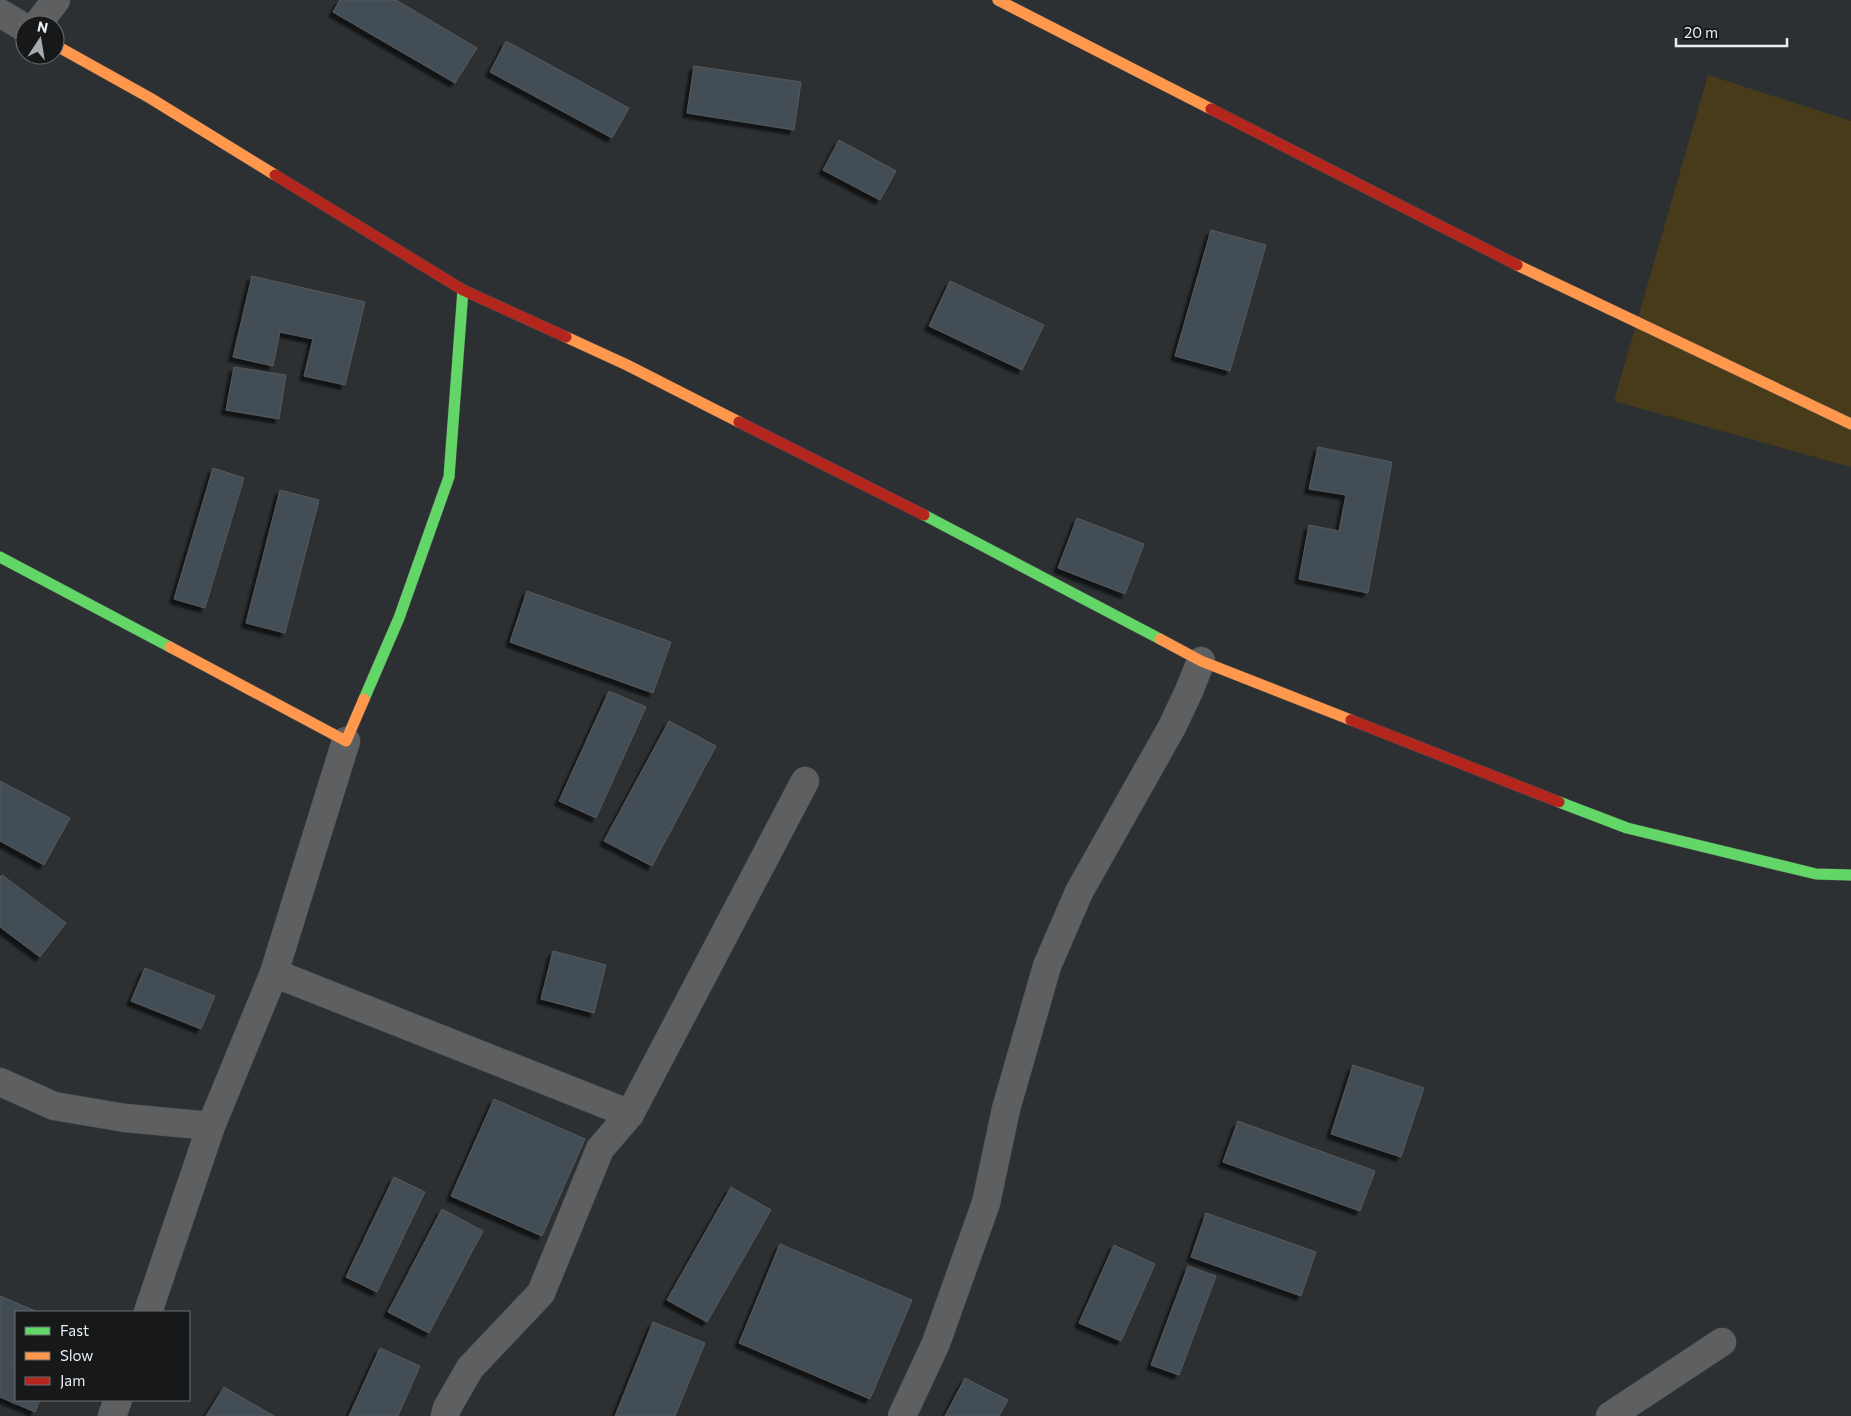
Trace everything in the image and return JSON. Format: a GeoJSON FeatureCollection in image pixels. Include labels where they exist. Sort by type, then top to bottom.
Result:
{"type":"FeatureCollection","features":[{"type":"Feature","properties":{"kind":"street"},"geometry":{"type":"LineString","coordinates":[[45,15],[56,0]]}},
{"type":"Feature","properties":{"kind":"street"},"geometry":{"type":"LineString","coordinates":[[998,0],[1504,259],[1851,424]]}},
{"type":"Feature","properties":{"kind":"street"},"geometry":{"type":"LineString","coordinates":[[0,13],[15,22]]}},
{"type":"Feature","properties":{"kind":"street"},"geometry":{"type":"LineString","coordinates":[[65,51],[150,98],[463,290],[636,370],[971,539],[1201,661],[1627,828],[1816,874],[1851,875]]}},
{"type":"Feature","properties":{"kind":"street"},"geometry":{"type":"LineString","coordinates":[[148,1311],[211,1126],[274,973],[346,741],[399,618],[449,477],[463,290]]}},
{"type":"Feature","properties":{"kind":"street"},"geometry":{"type":"LineString","coordinates":[[0,557],[346,741]]}},
{"type":"Feature","properties":{"kind":"street"},"geometry":{"type":"LineString","coordinates":[[902,1416],[936,1343],[986,1203],[1006,1108],[1047,966],[1079,892],[1172,727],[1201,661]]}},
{"type":"Feature","properties":{"kind":"street"},"geometry":{"type":"LineString","coordinates":[[445,1416],[447,1408],[470,1368],[542,1293],[600,1149],[630,1114],[805,781]]}},
{"type":"Feature","properties":{"kind":"street"},"geometry":{"type":"LineString","coordinates":[[274,973],[630,1114]]}},
{"type":"Feature","properties":{"kind":"street"},"geometry":{"type":"LineString","coordinates":[[0,1082],[54,1106],[125,1118],[211,1126]]}},
{"type":"Feature","properties":{"kind":"street"},"geometry":{"type":"LineString","coordinates":[[1610,1416],[1722,1342]]}},
{"type":"Feature","properties":{"kind":"street"},"geometry":{"type":"LineString","coordinates":[[112,1416],[118,1401]]}},
{"type":"Feature","properties":{"kind":"shaded area"},"geometry":{"type":"Polygon","coordinates":[[[1708,75],[1851,121],[1851,467],[1614,401],[1708,75]]]}},
{"type":"Feature","properties":{"kind":"building"},"geometry":{"type":"Polygon","coordinates":[[[340,0],[396,0],[477,48],[455,83],[333,12],[340,0]]]}},
{"type":"Feature","properties":{"kind":"building"},"geometry":{"type":"Polygon","coordinates":[[[506,41],[629,108],[612,138],[490,72],[506,41]]]}},
{"type":"Feature","properties":{"kind":"building"},"geometry":{"type":"Polygon","coordinates":[[[694,66],[801,82],[794,130],[687,113],[694,66]]]}},
{"type":"Feature","properties":{"kind":"building"},"geometry":{"type":"Polygon","coordinates":[[[839,140],[896,171],[880,200],[823,170],[839,140]]]}},
{"type":"Feature","properties":{"kind":"building"},"geometry":{"type":"Polygon","coordinates":[[[1211,230],[1266,245],[1230,371],[1175,356],[1211,230]]]}},
{"type":"Feature","properties":{"kind":"building"},"geometry":{"type":"Polygon","coordinates":[[[252,276],[365,302],[345,385],[304,376],[313,339],[280,332],[273,366],[233,357],[252,276]]]}},
{"type":"Feature","properties":{"kind":"building"},"geometry":{"type":"Polygon","coordinates":[[[950,281],[1044,325],[1022,370],[929,326],[950,281]]]}},
{"type":"Feature","properties":{"kind":"building"},"geometry":{"type":"Polygon","coordinates":[[[234,367],[286,375],[279,419],[226,410],[234,367]]]}},
{"type":"Feature","properties":{"kind":"building"},"geometry":{"type":"Polygon","coordinates":[[[1318,447],[1392,462],[1368,593],[1299,579],[1309,525],[1339,531],[1346,495],[1309,489],[1318,447]]]}},
{"type":"Feature","properties":{"kind":"building"},"geometry":{"type":"Polygon","coordinates":[[[213,468],[244,478],[205,608],[174,599],[213,468]]]}},
{"type":"Feature","properties":{"kind":"building"},"geometry":{"type":"Polygon","coordinates":[[[280,490],[319,500],[285,633],[246,623],[280,490]]]}},
{"type":"Feature","properties":{"kind":"building"},"geometry":{"type":"Polygon","coordinates":[[[1077,518],[1144,544],[1125,594],[1058,568],[1077,518]]]}},
{"type":"Feature","properties":{"kind":"building"},"geometry":{"type":"Polygon","coordinates":[[[527,591],[671,642],[653,693],[510,642],[527,591]]]}},
{"type":"Feature","properties":{"kind":"building"},"geometry":{"type":"Polygon","coordinates":[[[609,691],[646,707],[596,818],[559,801],[609,691]]]}},
{"type":"Feature","properties":{"kind":"building"},"geometry":{"type":"Polygon","coordinates":[[[669,721],[716,746],[652,866],[604,841],[669,721]]]}},
{"type":"Feature","properties":{"kind":"building"},"geometry":{"type":"Polygon","coordinates":[[[0,781],[70,818],[44,865],[0,841],[0,781]]]}},
{"type":"Feature","properties":{"kind":"building"},"geometry":{"type":"Polygon","coordinates":[[[2,875],[66,923],[40,957],[0,927],[0,877],[2,875]]]}},
{"type":"Feature","properties":{"kind":"building"},"geometry":{"type":"Polygon","coordinates":[[[553,951],[606,965],[594,1013],[541,999],[553,951]]]}},
{"type":"Feature","properties":{"kind":"building"},"geometry":{"type":"Polygon","coordinates":[[[145,968],[215,996],[201,1029],[131,1001],[145,968]]]}},
{"type":"Feature","properties":{"kind":"building"},"geometry":{"type":"Polygon","coordinates":[[[1353,1065],[1424,1088],[1401,1157],[1331,1134],[1353,1065]]]}},
{"type":"Feature","properties":{"kind":"building"},"geometry":{"type":"Polygon","coordinates":[[[494,1099],[585,1139],[542,1236],[451,1196],[494,1099]]]}},
{"type":"Feature","properties":{"kind":"building"},"geometry":{"type":"Polygon","coordinates":[[[1238,1121],[1375,1171],[1360,1211],[1223,1162],[1238,1121]]]}},
{"type":"Feature","properties":{"kind":"building"},"geometry":{"type":"Polygon","coordinates":[[[394,1177],[425,1192],[377,1292],[346,1277],[394,1177]]]}},
{"type":"Feature","properties":{"kind":"building"},"geometry":{"type":"Polygon","coordinates":[[[731,1187],[771,1210],[707,1322],[667,1300],[731,1187]]]}},
{"type":"Feature","properties":{"kind":"building"},"geometry":{"type":"Polygon","coordinates":[[[442,1209],[483,1231],[429,1333],[388,1312],[442,1209]]]}},
{"type":"Feature","properties":{"kind":"building"},"geometry":{"type":"Polygon","coordinates":[[[1206,1213],[1316,1252],[1301,1296],[1191,1257],[1206,1213]]]}},
{"type":"Feature","properties":{"kind":"building"},"geometry":{"type":"Polygon","coordinates":[[[780,1244],[912,1300],[870,1399],[739,1343],[780,1244]]]}},
{"type":"Feature","properties":{"kind":"building"},"geometry":{"type":"Polygon","coordinates":[[[1114,1245],[1155,1264],[1121,1341],[1079,1323],[1114,1245]]]}},
{"type":"Feature","properties":{"kind":"building"},"geometry":{"type":"Polygon","coordinates":[[[1188,1266],[1216,1276],[1179,1375],[1151,1365],[1188,1266]]]}},
{"type":"Feature","properties":{"kind":"building"},"geometry":{"type":"Polygon","coordinates":[[[0,1296],[36,1311],[15,1311],[15,1362],[13,1367],[15,1368],[15,1401],[40,1401],[35,1412],[0,1397],[0,1296]]]}},
{"type":"Feature","properties":{"kind":"building"},"geometry":{"type":"Polygon","coordinates":[[[653,1322],[705,1343],[675,1416],[615,1416],[653,1322]]]}},
{"type":"Feature","properties":{"kind":"building"},"geometry":{"type":"Polygon","coordinates":[[[380,1348],[420,1366],[398,1416],[349,1416],[380,1348]]]}},
{"type":"Feature","properties":{"kind":"building"},"geometry":{"type":"Polygon","coordinates":[[[965,1378],[1008,1400],[999,1416],[945,1416],[965,1378]]]}},
{"type":"Feature","properties":{"kind":"building"},"geometry":{"type":"Polygon","coordinates":[[[224,1387],[274,1416],[206,1416],[224,1387]]]}},
{"type":"Feature","properties":{"kind":"traffic: fast"},"geometry":{"type":"LineString","coordinates":[[364,699],[399,618],[449,477],[463,290]]}},
{"type":"Feature","properties":{"kind":"traffic: fast"},"geometry":{"type":"LineString","coordinates":[[924,515],[1160,639]]}},
{"type":"Feature","properties":{"kind":"traffic: fast"},"geometry":{"type":"LineString","coordinates":[[0,557],[170,647]]}},
{"type":"Feature","properties":{"kind":"traffic: fast"},"geometry":{"type":"LineString","coordinates":[[1559,802],[1627,828],[1816,874],[1851,875]]}},
{"type":"Feature","properties":{"kind":"traffic: slow"},"geometry":{"type":"LineString","coordinates":[[998,0],[1211,109]]}},
{"type":"Feature","properties":{"kind":"traffic: slow"},"geometry":{"type":"LineString","coordinates":[[65,51],[150,98],[275,175]]}},
{"type":"Feature","properties":{"kind":"traffic: slow"},"geometry":{"type":"LineString","coordinates":[[1517,265],[1851,424]]}},
{"type":"Feature","properties":{"kind":"traffic: slow"},"geometry":{"type":"LineString","coordinates":[[566,337],[627,365],[739,422]]}},
{"type":"Feature","properties":{"kind":"traffic: slow"},"geometry":{"type":"LineString","coordinates":[[1160,639],[1201,661],[1351,720]]}},
{"type":"Feature","properties":{"kind":"traffic: slow"},"geometry":{"type":"LineString","coordinates":[[170,647],[346,741],[364,699]]}},
{"type":"Feature","properties":{"kind":"traffic: jam"},"geometry":{"type":"LineString","coordinates":[[1211,109],[1517,265]]}},
{"type":"Feature","properties":{"kind":"traffic: jam"},"geometry":{"type":"LineString","coordinates":[[275,175],[463,290],[566,337]]}},
{"type":"Feature","properties":{"kind":"traffic: jam"},"geometry":{"type":"LineString","coordinates":[[739,422],[924,515]]}},
{"type":"Feature","properties":{"kind":"traffic: jam"},"geometry":{"type":"LineString","coordinates":[[1351,720],[1559,802]]}}]}
